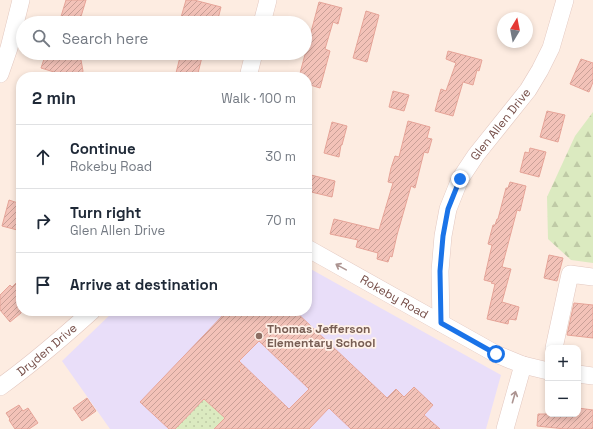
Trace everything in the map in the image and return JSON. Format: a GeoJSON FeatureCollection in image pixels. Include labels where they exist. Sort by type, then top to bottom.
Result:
{"type":"FeatureCollection","features":[{"type":"Feature","properties":{"kind":"street"},"geometry":{"type":"LineString","coordinates":[[17,16],[21,0]]}},
{"type":"Feature","properties":{"kind":"street"},"geometry":{"type":"LineString","coordinates":[[264,16],[268,0]]}},
{"type":"Feature","properties":{"kind":"street","name":"Glen Allen Drive"},"geometry":{"type":"LineString","coordinates":[[441,323],[440,271],[443,236],[448,209],[460,179],[476,155],[528,90],[540,70],[551,48],[565,0]]}},
{"type":"Feature","properties":{"kind":"street"},"geometry":{"type":"LineString","coordinates":[[0,74],[9,48],[16,20]]}},
{"type":"Feature","properties":{"kind":"street"},"geometry":{"type":"LineString","coordinates":[[249,72],[252,60]]}},
{"type":"Feature","properties":{"kind":"street","name":"Rokeby Road"},"geometry":{"type":"LineString","coordinates":[[312,251],[496,354],[523,365],[545,369]]}},
{"type":"Feature","properties":{"kind":"street"},"geometry":{"type":"LineString","coordinates":[[555,345],[570,274],[593,277]]}},
{"type":"Feature","properties":{"kind":"street","name":"Dryden Drive"},"geometry":{"type":"LineString","coordinates":[[0,387],[62,338],[86,316]]}},
{"type":"Feature","properties":{"kind":"street"},"geometry":{"type":"LineString","coordinates":[[505,429],[523,365]]}},
{"type":"Feature","properties":{"kind":"street"},"geometry":{"type":"LineString","coordinates":[[581,374],[593,376]]}},
{"type":"Feature","properties":{"kind":"shaded area","name":"Thomas Jefferson Elementary School"},"geometry":{"type":"Polygon","coordinates":[[[312,270],[501,375],[486,429],[110,429],[62,361],[109,316],[312,316],[312,270]]]}},
{"type":"Feature","properties":{"kind":"green space"},"geometry":{"type":"Polygon","coordinates":[[[593,112],[593,263],[571,260],[548,239],[547,197],[575,136],[593,112]]]}},
{"type":"Feature","properties":{"kind":"green space"},"geometry":{"type":"Polygon","coordinates":[[[204,399],[225,418],[214,429],[175,429],[204,399]]]}},
{"type":"Feature","properties":{"kind":"building"},"geometry":{"type":"Polygon","coordinates":[[[66,0],[86,0],[81,16],[61,16],[66,0]]]}},
{"type":"Feature","properties":{"kind":"building"},"geometry":{"type":"Polygon","coordinates":[[[186,0],[194,0],[221,7],[219,16],[181,16],[186,0]]]}},
{"type":"Feature","properties":{"kind":"building"},"geometry":{"type":"Polygon","coordinates":[[[319,2],[342,8],[338,24],[333,22],[325,49],[330,51],[320,88],[312,86],[312,72],[300,72],[304,60],[312,60],[312,28],[319,2]]]}},
{"type":"Feature","properties":{"kind":"building"},"geometry":{"type":"Polygon","coordinates":[[[366,11],[379,15],[367,62],[353,58],[366,11]]]}},
{"type":"Feature","properties":{"kind":"building"},"geometry":{"type":"Polygon","coordinates":[[[448,51],[482,60],[479,71],[477,70],[473,85],[463,82],[453,116],[435,111],[441,89],[446,91],[456,63],[446,59],[448,51]]]}},
{"type":"Feature","properties":{"kind":"building"},"geometry":{"type":"Polygon","coordinates":[[[581,59],[593,63],[593,82],[589,92],[570,84],[581,59]]]}},
{"type":"Feature","properties":{"kind":"building"},"geometry":{"type":"Polygon","coordinates":[[[44,60],[81,60],[83,71],[54,72],[41,68],[44,60]]]}},
{"type":"Feature","properties":{"kind":"building"},"geometry":{"type":"Polygon","coordinates":[[[179,60],[201,60],[198,72],[176,72],[179,60]]]}},
{"type":"Feature","properties":{"kind":"building"},"geometry":{"type":"Polygon","coordinates":[[[393,91],[409,95],[404,111],[389,107],[393,91]]]}},
{"type":"Feature","properties":{"kind":"building"},"geometry":{"type":"Polygon","coordinates":[[[547,111],[565,115],[558,142],[540,137],[547,111]]]}},
{"type":"Feature","properties":{"kind":"building"},"geometry":{"type":"Polygon","coordinates":[[[408,121],[430,127],[427,138],[432,139],[428,153],[424,152],[415,188],[411,186],[392,257],[390,256],[388,262],[377,259],[378,253],[356,247],[358,240],[330,234],[334,219],[379,230],[393,183],[388,182],[391,168],[395,156],[399,157],[408,121]]]}},
{"type":"Feature","properties":{"kind":"building"},"geometry":{"type":"Polygon","coordinates":[[[332,122],[347,126],[339,157],[324,153],[332,122]]]}},
{"type":"Feature","properties":{"kind":"building"},"geometry":{"type":"Polygon","coordinates":[[[530,148],[546,152],[539,177],[520,172],[525,152],[529,153],[530,148]]]}},
{"type":"Feature","properties":{"kind":"building"},"geometry":{"type":"Polygon","coordinates":[[[312,175],[335,181],[332,197],[312,192],[312,175]]]}},
{"type":"Feature","properties":{"kind":"building"},"geometry":{"type":"Polygon","coordinates":[[[510,182],[526,186],[520,211],[517,210],[502,267],[511,269],[502,302],[519,307],[516,320],[509,319],[508,324],[487,319],[495,284],[484,280],[492,245],[488,244],[493,225],[495,225],[498,219],[506,188],[508,188],[510,182]]]}},
{"type":"Feature","properties":{"kind":"building"},"geometry":{"type":"Polygon","coordinates":[[[9,200],[16,202],[16,230],[2,226],[9,200]]]}},
{"type":"Feature","properties":{"kind":"building"},"geometry":{"type":"Polygon","coordinates":[[[549,255],[563,258],[557,281],[544,278],[549,255]]]}},
{"type":"Feature","properties":{"kind":"building"},"geometry":{"type":"Polygon","coordinates":[[[16,283],[16,316],[17,316],[10,322],[0,310],[0,295],[10,285],[12,287],[16,283]]]}},
{"type":"Feature","properties":{"kind":"building"},"geometry":{"type":"Polygon","coordinates":[[[574,303],[593,305],[593,338],[567,335],[574,303]]]}},
{"type":"Feature","properties":{"kind":"building"},"geometry":{"type":"Polygon","coordinates":[[[222,316],[300,316],[387,398],[396,389],[404,397],[414,387],[433,405],[424,415],[440,429],[351,429],[329,408],[309,429],[214,429],[225,418],[204,399],[175,429],[169,429],[140,402],[222,316]],[[259,341],[239,361],[289,409],[309,389],[259,341]]]}},
{"type":"Feature","properties":{"kind":"building"},"geometry":{"type":"Polygon","coordinates":[[[87,398],[96,411],[82,421],[73,408],[87,398]]]}},
{"type":"Feature","properties":{"kind":"building"},"geometry":{"type":"Polygon","coordinates":[[[19,405],[23,411],[28,408],[38,423],[29,429],[15,429],[6,413],[19,405]]]}},
{"type":"Feature","properties":{"kind":"building"},"geometry":{"type":"Polygon","coordinates":[[[581,408],[593,410],[593,429],[565,429],[537,426],[538,414],[545,414],[545,417],[581,417],[581,408]]]}},
{"type":"Feature","properties":{"kind":"place","name":"Thomas Jefferson Elementary School"},"geometry":{"type":"Point","coordinates":[259,336]}},
{"type":"Feature","properties":{"kind":"route"},"geometry":{"type":"LineString","coordinates":[[460,179],[448,209],[443,236],[440,271],[441,323],[496,354]]}}]}
